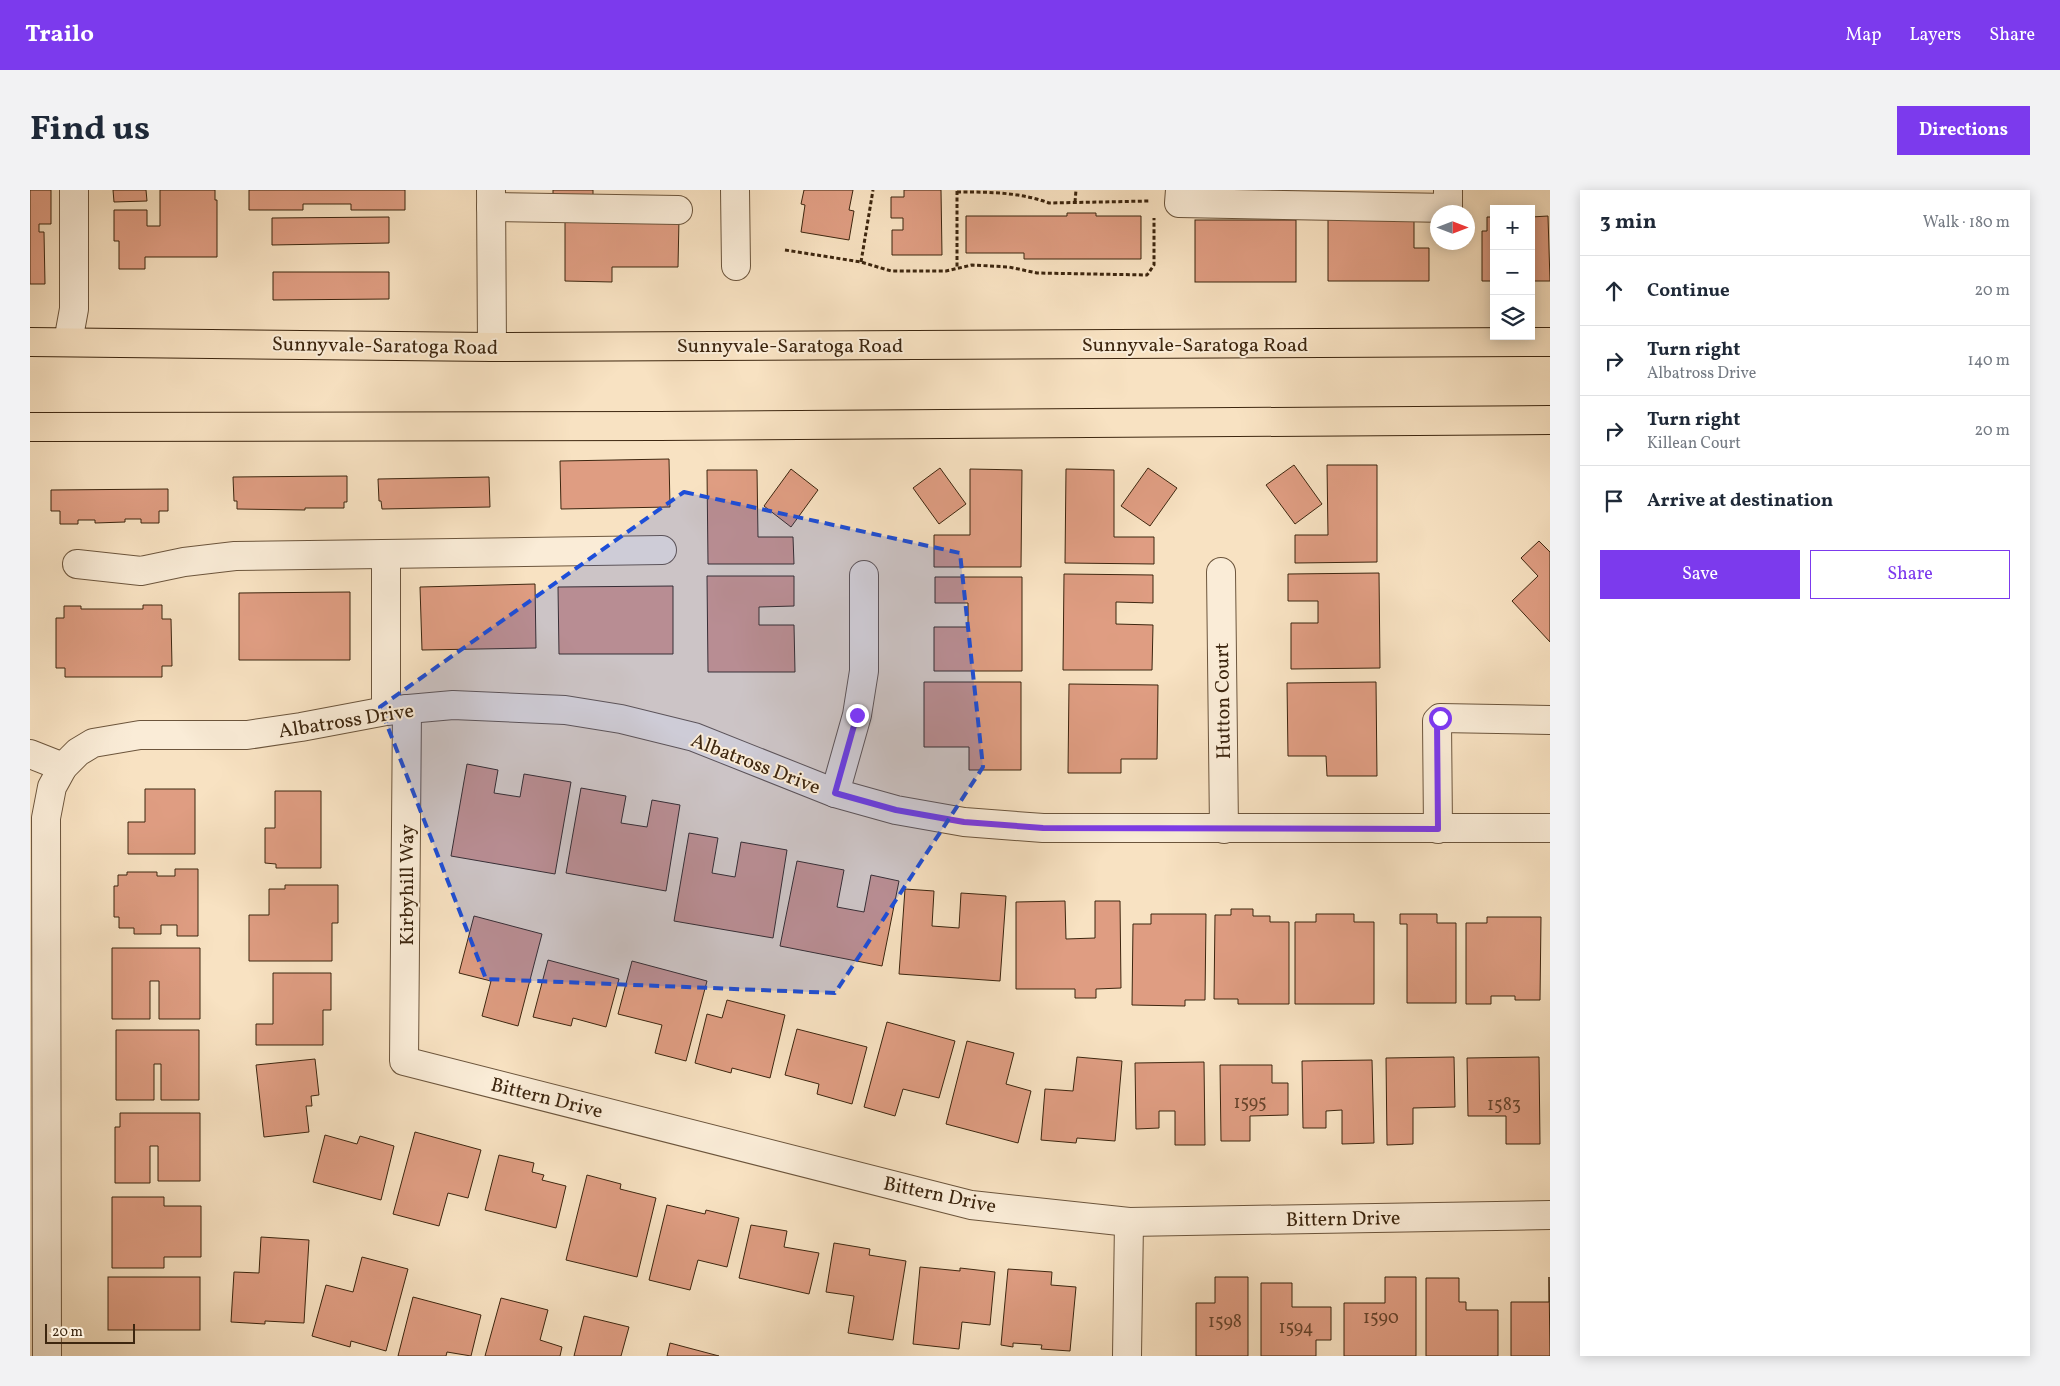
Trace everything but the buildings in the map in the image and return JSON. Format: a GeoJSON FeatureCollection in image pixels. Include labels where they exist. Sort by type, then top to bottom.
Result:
{"type":"FeatureCollection","features":[{"type":"Feature","properties":{"kind":"main road","name":"Sunnyvale-Saratoga Road"},"geometry":{"type":"LineString","coordinates":[[30,342],[492,347],[1550,342]]}},
{"type":"Feature","properties":{"kind":"main road"},"geometry":{"type":"LineString","coordinates":[[30,427],[669,426],[1550,420]]}},
{"type":"Feature","properties":{"kind":"street"},"geometry":{"type":"LineString","coordinates":[[68,342],[74,309],[74,190]]}},
{"type":"Feature","properties":{"kind":"street"},"geometry":{"type":"LineString","coordinates":[[735,190],[736,266]]}},
{"type":"Feature","properties":{"kind":"street"},"geometry":{"type":"LineString","coordinates":[[1171,196],[1448,208],[1448,190]]}},
{"type":"Feature","properties":{"kind":"street"},"geometry":{"type":"LineString","coordinates":[[492,347],[491,199],[678,210]]}},
{"type":"Feature","properties":{"kind":"street"},"geometry":{"type":"LineString","coordinates":[[77,564],[141,571],[184,562],[235,556],[662,550]]}},
{"type":"Feature","properties":{"kind":"street","name":"Kirbyhill Way"},"geometry":{"type":"LineString","coordinates":[[386,554],[397,710],[404,1061]]}},
{"type":"Feature","properties":{"kind":"street","name":"Hutton Court"},"geometry":{"type":"LineString","coordinates":[[1221,572],[1224,829]]}},
{"type":"Feature","properties":{"kind":"street"},"geometry":{"type":"LineString","coordinates":[[835,793],[857,715],[864,671],[864,575]]}},
{"type":"Feature","properties":{"kind":"street","name":"Albatross Drive"},"geometry":{"type":"LineString","coordinates":[[63,767],[78,752],[93,743],[116,738],[140,735],[247,735],[397,710],[453,705],[508,706],[565,710],[621,719],[694,737],[835,793],[896,810],[964,822],[1043,828],[1550,828]]}},
{"type":"Feature","properties":{"kind":"street"},"geometry":{"type":"LineString","coordinates":[[1438,829],[1437,721],[1440,718],[1550,720]]}},
{"type":"Feature","properties":{"kind":"street"},"geometry":{"type":"LineString","coordinates":[[30,754],[63,767],[52,787],[46,826],[47,1356]]}},
{"type":"Feature","properties":{"kind":"street","name":"Bittern Drive"},"geometry":{"type":"LineString","coordinates":[[404,1061],[971,1205],[1129,1222],[1550,1215]]}},
{"type":"Feature","properties":{"kind":"street"},"geometry":{"type":"LineString","coordinates":[[1128,1356],[1129,1222]]}},
{"type":"Feature","properties":{"kind":"path"},"geometry":{"type":"LineString","coordinates":[[861,262],[872,190]]}},
{"type":"Feature","properties":{"kind":"path"},"geometry":{"type":"LineString","coordinates":[[1075,202],[1076,190]]}},
{"type":"Feature","properties":{"kind":"path"},"geometry":{"type":"LineString","coordinates":[[956,268],[956,191],[992,192],[1035,198],[1049,203],[1154,201],[1171,196]]}},
{"type":"Feature","properties":{"kind":"path"},"geometry":{"type":"LineString","coordinates":[[785,250],[861,262],[891,271],[946,271],[972,265],[1009,267],[1037,273],[1147,274],[1154,265],[1154,217]]}},
{"type":"Feature","properties":{"kind":"highlighted area"},"geometry":{"type":"Polygon","coordinates":[[[684,492],[960,553],[983,767],[835,993],[486,979],[380,707],[684,492]]]}},
{"type":"Feature","properties":{"kind":"route"},"geometry":{"type":"LineString","coordinates":[[857,715],[835,793],[896,810],[964,822],[1043,828],[1224,829],[1438,829],[1437,721],[1440,718]]}}]}
